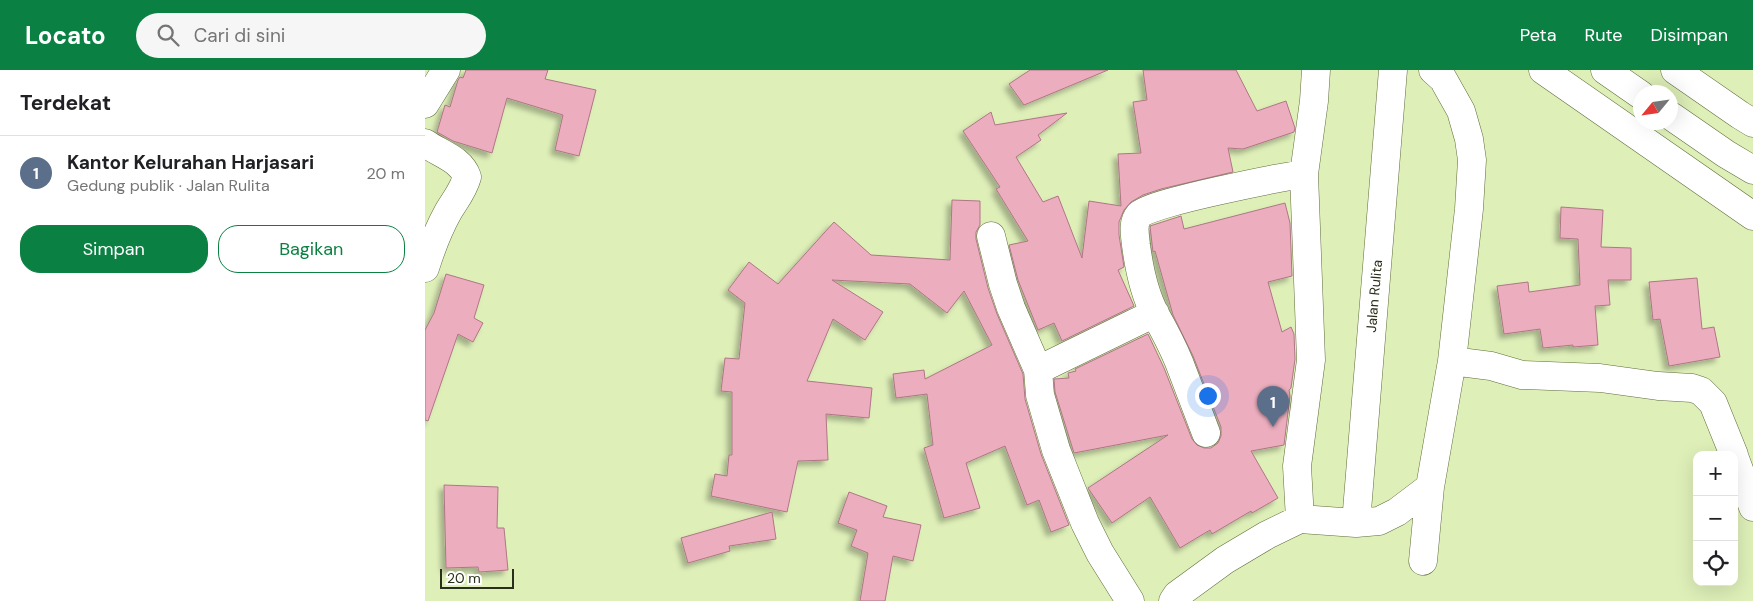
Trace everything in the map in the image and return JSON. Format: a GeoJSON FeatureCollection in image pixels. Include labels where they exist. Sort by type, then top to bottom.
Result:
{"type":"FeatureCollection","features":[{"type":"Feature","properties":{"kind":"main road"},"geometry":{"type":"LineString","coordinates":[[425,104],[446,70]]}},
{"type":"Feature","properties":{"kind":"main road"},"geometry":{"type":"LineString","coordinates":[[1300,519],[1297,466],[1311,360],[1304,174],[1314,101],[1316,70]]}},
{"type":"Feature","properties":{"kind":"main road","name":"Jalan Rulita"},"geometry":{"type":"LineString","coordinates":[[1356,523],[1393,70]]}},
{"type":"Feature","properties":{"kind":"main road"},"geometry":{"type":"LineString","coordinates":[[1423,561],[1430,488],[1452,361],[1469,208],[1472,160],[1469,139],[1461,111],[1443,79],[1433,70]]}},
{"type":"Feature","properties":{"kind":"main road"},"geometry":{"type":"LineString","coordinates":[[1543,70],[1753,216]]}},
{"type":"Feature","properties":{"kind":"main road"},"geometry":{"type":"LineString","coordinates":[[1605,70],[1633,89]]}},
{"type":"Feature","properties":{"kind":"main road"},"geometry":{"type":"LineString","coordinates":[[1675,70],[1740,116],[1753,123]]}},
{"type":"Feature","properties":{"kind":"main road"},"geometry":{"type":"LineString","coordinates":[[1678,121],[1753,170]]}},
{"type":"Feature","properties":{"kind":"main road"},"geometry":{"type":"LineString","coordinates":[[425,143],[464,168],[467,177],[460,196],[440,228],[425,268]]}},
{"type":"Feature","properties":{"kind":"main road"},"geometry":{"type":"LineString","coordinates":[[1206,433],[1178,360],[1155,313],[1143,281],[1137,258],[1134,232],[1137,218],[1145,210],[1172,202],[1304,174]]}},
{"type":"Feature","properties":{"kind":"main road"},"geometry":{"type":"LineString","coordinates":[[991,236],[1011,308],[1038,370],[1040,395],[1045,414],[1072,493],[1100,553],[1131,601]]}},
{"type":"Feature","properties":{"kind":"main road"},"geometry":{"type":"LineString","coordinates":[[1038,370],[1155,313]]}},
{"type":"Feature","properties":{"kind":"main road"},"geometry":{"type":"LineString","coordinates":[[1452,361],[1491,366],[1522,375],[1600,378],[1692,388],[1701,391],[1713,403],[1732,451]]}},
{"type":"Feature","properties":{"kind":"main road"},"geometry":{"type":"LineString","coordinates":[[1738,467],[1753,507]]}},
{"type":"Feature","properties":{"kind":"main road"},"geometry":{"type":"LineString","coordinates":[[1173,601],[1177,594],[1225,560],[1267,535],[1300,519],[1356,523],[1379,521],[1397,512],[1430,488]]}},
{"type":"Feature","properties":{"kind":"building"},"geometry":{"type":"Polygon","coordinates":[[[466,70],[548,70],[545,79],[596,90],[579,156],[555,150],[563,115],[507,98],[492,153],[453,141],[437,132],[445,105],[450,107],[458,80],[460,77],[463,78],[466,70]]]}},
{"type":"Feature","properties":{"kind":"building"},"geometry":{"type":"Polygon","coordinates":[[[1030,70],[1108,70],[1024,105],[1009,84],[1030,70]]]}},
{"type":"Feature","properties":{"kind":"building"},"geometry":{"type":"Polygon","coordinates":[[[1143,70],[1236,70],[1257,111],[1286,101],[1295,128],[1294,132],[1243,149],[1228,148],[1233,172],[1161,189],[1143,195],[1131,202],[1124,210],[1119,222],[1124,267],[1118,270],[1134,306],[1062,341],[1054,323],[1038,330],[1018,280],[1009,245],[1028,241],[996,189],[1000,187],[963,131],[991,112],[995,125],[1067,113],[1038,135],[1041,140],[1016,157],[1043,202],[1058,196],[1082,258],[1089,201],[1121,206],[1118,154],[1141,153],[1133,102],[1147,100],[1143,70]]]}},
{"type":"Feature","properties":{"kind":"building"},"geometry":{"type":"Polygon","coordinates":[[[952,200],[980,201],[980,225],[976,232],[976,239],[988,288],[1023,374],[1025,399],[1041,454],[1069,525],[1051,532],[1039,500],[1027,505],[1005,446],[966,463],[980,508],[944,518],[924,448],[933,445],[927,394],[896,398],[893,374],[924,370],[925,379],[992,345],[964,291],[947,313],[910,284],[832,280],[883,312],[865,340],[833,319],[807,381],[872,388],[869,418],[826,414],[828,460],[798,461],[787,512],[711,496],[715,474],[727,476],[729,455],[732,455],[732,392],[721,391],[725,358],[739,359],[745,303],[728,290],[749,262],[778,284],[834,222],[871,255],[950,260],[952,200]]]}},
{"type":"Feature","properties":{"kind":"building"},"geometry":{"type":"Polygon","coordinates":[[[1285,203],[1290,223],[1292,276],[1268,282],[1282,332],[1291,327],[1294,334],[1295,359],[1291,388],[1289,390],[1290,396],[1284,445],[1251,451],[1278,498],[1252,513],[1251,511],[1212,534],[1210,530],[1180,548],[1150,497],[1112,523],[1088,488],[1168,435],[1074,453],[1055,392],[1054,379],[1069,378],[1068,373],[1076,371],[1075,369],[1148,334],[1164,368],[1192,439],[1197,445],[1204,448],[1211,448],[1218,443],[1221,436],[1221,427],[1193,356],[1173,315],[1155,251],[1153,252],[1150,226],[1181,216],[1184,229],[1285,203]]]}},
{"type":"Feature","properties":{"kind":"building"},"geometry":{"type":"Polygon","coordinates":[[[1561,207],[1603,210],[1601,247],[1631,248],[1631,280],[1608,280],[1610,305],[1595,306],[1598,345],[1543,348],[1540,329],[1504,334],[1497,286],[1528,282],[1529,292],[1580,285],[1578,239],[1560,238],[1561,207]]]}},
{"type":"Feature","properties":{"kind":"building"},"geometry":{"type":"Polygon","coordinates":[[[446,274],[484,285],[474,318],[483,323],[473,342],[458,334],[428,421],[425,420],[425,330],[434,313],[446,274]]]}},
{"type":"Feature","properties":{"kind":"building"},"geometry":{"type":"Polygon","coordinates":[[[1697,278],[1702,329],[1714,327],[1720,357],[1669,366],[1660,319],[1653,320],[1649,282],[1697,278]]]}},
{"type":"Feature","properties":{"kind":"building"},"geometry":{"type":"Polygon","coordinates":[[[444,485],[498,487],[497,528],[504,528],[508,570],[479,572],[478,567],[446,568],[444,485]]]}},
{"type":"Feature","properties":{"kind":"building"},"geometry":{"type":"Polygon","coordinates":[[[849,492],[887,506],[883,517],[921,525],[913,561],[893,556],[885,601],[860,601],[868,553],[851,546],[857,530],[838,523],[849,492]]]}},
{"type":"Feature","properties":{"kind":"building"},"geometry":{"type":"Polygon","coordinates":[[[772,512],[776,539],[729,546],[730,551],[688,563],[681,538],[772,512]]]}},
{"type":"Feature","properties":{"kind":"place","name":"Kantor Kelurahan Harjasari"},"geometry":{"type":"Point","coordinates":[1273,427]}}]}
